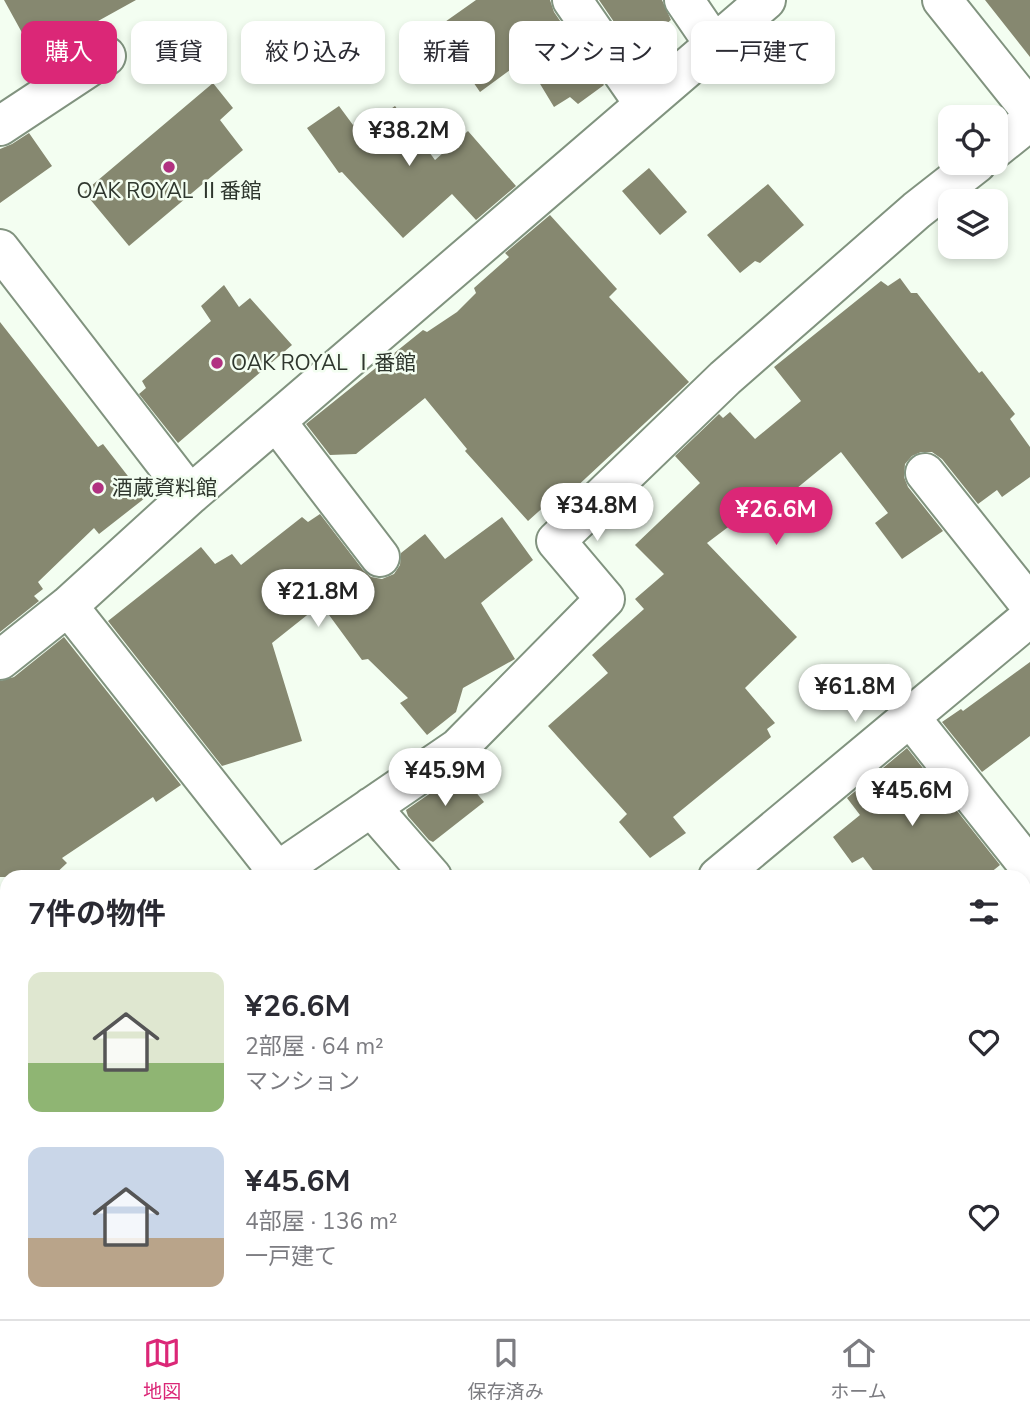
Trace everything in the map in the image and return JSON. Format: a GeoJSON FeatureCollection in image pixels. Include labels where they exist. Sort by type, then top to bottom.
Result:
{"type":"FeatureCollection","features":[{"type":"Feature","properties":{"kind":"street"},"geometry":{"type":"LineString","coordinates":[[572,0],[644,104]]}},
{"type":"Feature","properties":{"kind":"street"},"geometry":{"type":"LineString","coordinates":[[684,0],[699,21]]}},
{"type":"Feature","properties":{"kind":"street"},"geometry":{"type":"LineString","coordinates":[[742,21],[766,0]]}},
{"type":"Feature","properties":{"kind":"street"},"geometry":{"type":"LineString","coordinates":[[942,0],[1030,110]]}},
{"type":"Feature","properties":{"kind":"street"},"geometry":{"type":"LineString","coordinates":[[0,660],[68,606],[190,495],[691,64]]}},
{"type":"Feature","properties":{"kind":"street"},"geometry":{"type":"LineString","coordinates":[[0,127],[65,84]]}},
{"type":"Feature","properties":{"kind":"street"},"geometry":{"type":"LineString","coordinates":[[1008,138],[1030,121]]}},
{"type":"Feature","properties":{"kind":"street"},"geometry":{"type":"LineString","coordinates":[[279,870],[458,748],[605,600],[556,541],[725,378],[917,210],[962,175]]}},
{"type":"Feature","properties":{"kind":"street"},"geometry":{"type":"LineString","coordinates":[[0,249],[190,495]]}},
{"type":"Feature","properties":{"kind":"street"},"geometry":{"type":"LineString","coordinates":[[276,421],[380,557]]}},
{"type":"Feature","properties":{"kind":"street"},"geometry":{"type":"LineString","coordinates":[[925,473],[1030,605]]}},
{"type":"Feature","properties":{"kind":"street"},"geometry":{"type":"LineString","coordinates":[[68,606],[270,870]]}},
{"type":"Feature","properties":{"kind":"street"},"geometry":{"type":"LineString","coordinates":[[726,870],[1030,617]]}},
{"type":"Feature","properties":{"kind":"street"},"geometry":{"type":"LineString","coordinates":[[909,717],[1030,868]]}},
{"type":"Feature","properties":{"kind":"street"},"geometry":{"type":"LineString","coordinates":[[370,807],[426,870]]}},
{"type":"Feature","properties":{"kind":"building"},"geometry":{"type":"Polygon","coordinates":[[[4,0],[136,0],[98,21],[21,21],[21,31],[4,0]]]}},
{"type":"Feature","properties":{"kind":"building"},"geometry":{"type":"Polygon","coordinates":[[[476,0],[550,0],[560,21],[509,21],[509,71],[495,81],[495,21],[446,21],[476,0]]]}},
{"type":"Feature","properties":{"kind":"building"},"geometry":{"type":"Polygon","coordinates":[[[599,0],[662,0],[671,20],[670,21],[613,21],[599,0]]]}},
{"type":"Feature","properties":{"kind":"building"},"geometry":{"type":"Polygon","coordinates":[[[985,0],[1030,0],[1030,57],[985,0]]]}},
{"type":"Feature","properties":{"kind":"building","name":"OAK ROYAL Ⅱ番館"},"geometry":{"type":"Polygon","coordinates":[[[212,84],[233,108],[220,120],[243,150],[129,246],[84,192],[212,84]]]}},
{"type":"Feature","properties":{"kind":"building"},"geometry":{"type":"Polygon","coordinates":[[[474,84],[491,84],[480,92],[474,84]]]}},
{"type":"Feature","properties":{"kind":"building"},"geometry":{"type":"Polygon","coordinates":[[[540,84],[604,85],[578,104],[570,97],[554,107],[540,84]]]}},
{"type":"Feature","properties":{"kind":"building"},"geometry":{"type":"Polygon","coordinates":[[[339,106],[353,125],[370,110],[378,118],[395,106],[435,160],[468,131],[516,186],[476,220],[452,194],[403,238],[342,172],[339,173],[307,128],[339,106]]]}},
{"type":"Feature","properties":{"kind":"building"},"geometry":{"type":"Polygon","coordinates":[[[29,133],[52,166],[0,203],[0,149],[29,133]]]}},
{"type":"Feature","properties":{"kind":"building"},"geometry":{"type":"Polygon","coordinates":[[[649,168],[687,212],[660,235],[622,191],[649,168]]]}},
{"type":"Feature","properties":{"kind":"building"},"geometry":{"type":"Polygon","coordinates":[[[768,184],[804,225],[760,263],[755,261],[740,273],[707,235],[768,184]]]}},
{"type":"Feature","properties":{"kind":"building"},"geometry":{"type":"Polygon","coordinates":[[[550,215],[617,289],[609,297],[689,382],[572,491],[567,486],[528,521],[465,451],[467,449],[425,398],[356,454],[330,455],[306,424],[423,330],[427,332],[457,312],[476,293],[474,288],[509,257],[505,253],[550,215]]]}},
{"type":"Feature","properties":{"kind":"building"},"geometry":{"type":"Polygon","coordinates":[[[900,278],[911,293],[917,293],[979,373],[982,371],[1015,414],[1010,419],[1030,447],[1030,477],[1002,497],[997,490],[978,504],[942,459],[932,452],[921,452],[912,456],[905,464],[904,477],[908,487],[943,531],[902,559],[875,523],[888,513],[841,452],[780,502],[772,494],[707,543],[797,637],[745,688],[775,723],[767,729],[771,737],[673,817],[686,833],[650,858],[619,822],[627,814],[548,726],[608,673],[592,655],[644,609],[635,599],[664,574],[635,545],[700,483],[675,456],[719,414],[723,418],[730,412],[755,439],[801,401],[774,367],[881,281],[888,286],[900,278]]]}},
{"type":"Feature","properties":{"kind":"building","name":"OAK ROYAL Ⅰ番館"},"geometry":{"type":"Polygon","coordinates":[[[224,285],[239,307],[250,298],[292,345],[178,443],[139,394],[146,388],[142,381],[211,321],[201,306],[224,285]]]}},
{"type":"Feature","properties":{"kind":"building"},"geometry":{"type":"Polygon","coordinates":[[[0,322],[98,447],[103,444],[145,498],[99,534],[94,528],[38,582],[43,589],[34,596],[39,601],[0,632],[0,322]]]}},
{"type":"Feature","properties":{"kind":"building"},"geometry":{"type":"Polygon","coordinates":[[[320,514],[363,570],[371,577],[382,579],[394,574],[400,565],[401,553],[425,534],[445,559],[502,517],[533,560],[481,603],[515,659],[463,688],[456,712],[427,735],[400,703],[408,698],[368,659],[362,660],[321,604],[272,643],[302,741],[222,766],[108,621],[201,547],[215,564],[232,554],[241,565],[302,517],[308,522],[320,514]]]}},
{"type":"Feature","properties":{"kind":"building"},"geometry":{"type":"Polygon","coordinates":[[[64,637],[181,785],[156,802],[153,797],[62,858],[67,863],[60,870],[0,870],[0,681],[14,677],[64,637]]]}},
{"type":"Feature","properties":{"kind":"building"},"geometry":{"type":"Polygon","coordinates":[[[1030,662],[1030,736],[982,772],[942,722],[961,709],[963,711],[1030,662]]]}},
{"type":"Feature","properties":{"kind":"building"},"geometry":{"type":"Polygon","coordinates":[[[907,748],[1000,865],[994,870],[873,870],[863,857],[852,863],[833,837],[860,815],[847,798],[907,748]]]}},
{"type":"Feature","properties":{"kind":"building"},"geometry":{"type":"Polygon","coordinates":[[[460,773],[484,802],[433,842],[408,816],[406,810],[460,773]]]}},
{"type":"Feature","properties":{"kind":"place","name":"OAK ROYAL Ⅱ番館"},"geometry":{"type":"Point","coordinates":[169,167]}},
{"type":"Feature","properties":{"kind":"place","name":"OAK ROYAL Ⅰ番館"},"geometry":{"type":"Point","coordinates":[217,363]}},
{"type":"Feature","properties":{"kind":"place","name":"酒蔵資料館"},"geometry":{"type":"Point","coordinates":[98,488]}}]}
